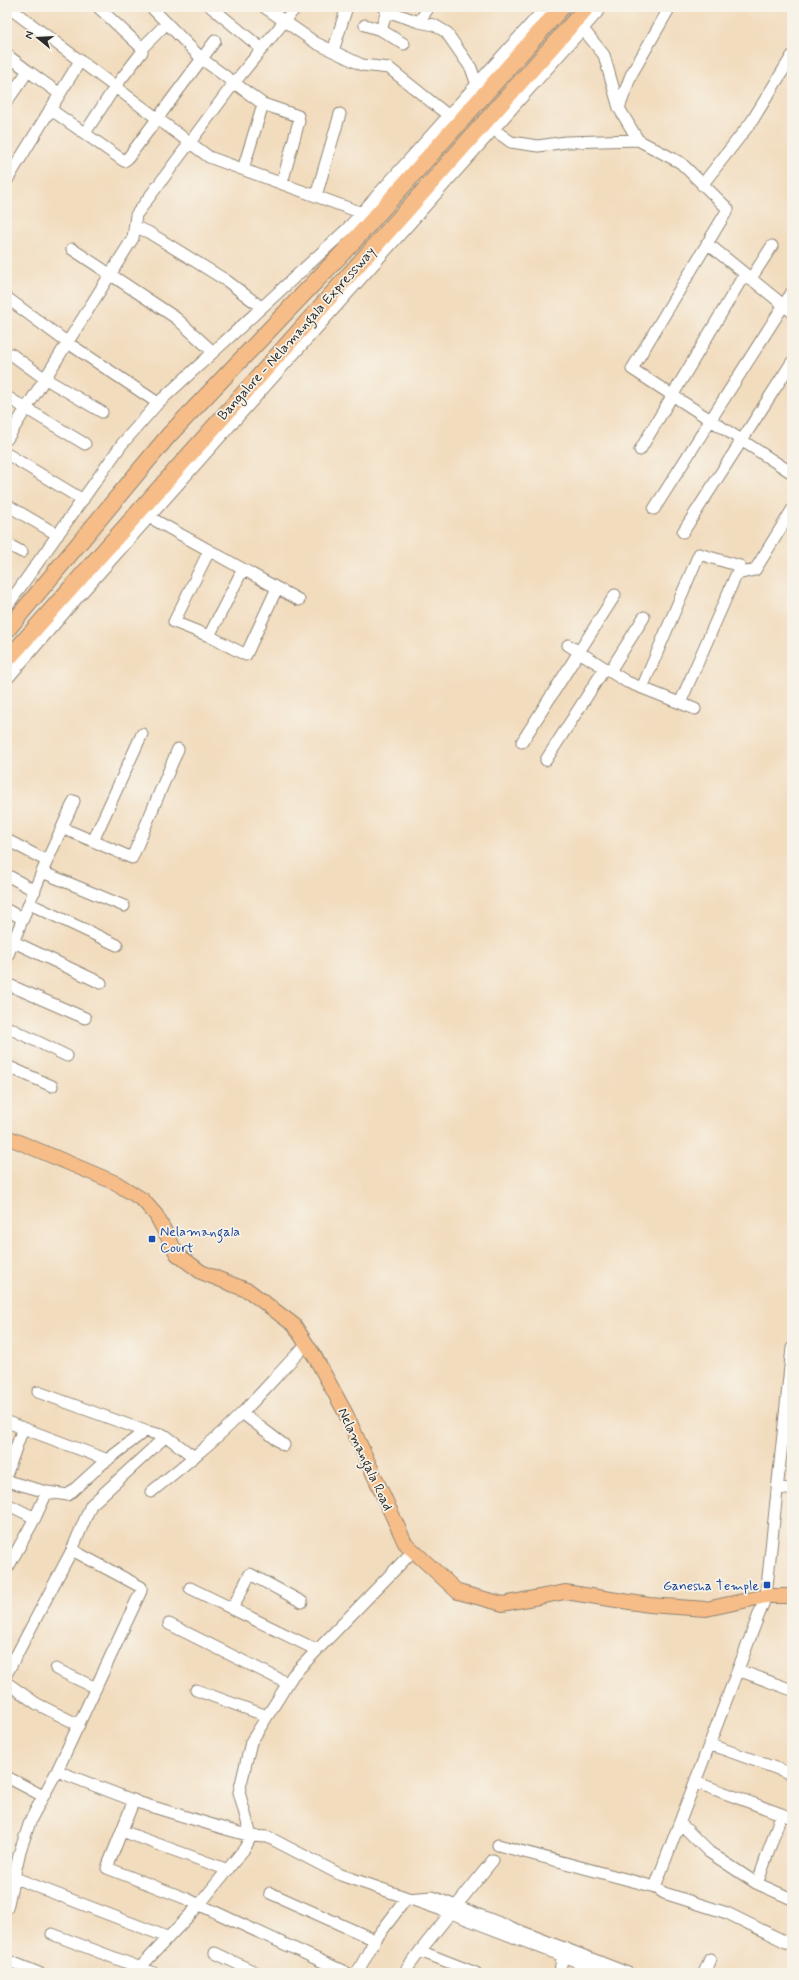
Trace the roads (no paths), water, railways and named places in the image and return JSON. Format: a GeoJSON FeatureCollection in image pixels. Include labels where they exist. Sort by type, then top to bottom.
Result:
{"type":"FeatureCollection","features":[{"type":"Feature","properties":{"kind":"highway","name":"Bangalore - Nelamangala Expressway"},"geometry":{"type":"LineString","coordinates":[[7,630],[169,435],[354,241],[562,7]]}},
{"type":"Feature","properties":{"kind":"highway","name":"Bangalore - Nelamangala Expressway"},"geometry":{"type":"LineString","coordinates":[[7,660],[587,7]]}},
{"type":"Feature","properties":{"kind":"main road","name":"Nelamangala Road"},"geometry":{"type":"LineString","coordinates":[[7,1137],[116,1183],[143,1200],[156,1215],[177,1254],[201,1272],[249,1291],[294,1325],[307,1344],[346,1414],[405,1543],[458,1592],[503,1604],[564,1592],[650,1605],[706,1609],[766,1596],[792,1596]]}},
{"type":"Feature","properties":{"kind":"street"},"geometry":{"type":"LineString","coordinates":[[8,7],[209,157],[362,213]]}},
{"type":"Feature","properties":{"kind":"street"},"geometry":{"type":"LineString","coordinates":[[98,7],[142,48]]}},
{"type":"Feature","properties":{"kind":"street"},"geometry":{"type":"LineString","coordinates":[[151,7],[202,59],[234,83],[263,104],[298,116],[299,118],[282,183]]}},
{"type":"Feature","properties":{"kind":"street"},"geometry":{"type":"LineString","coordinates":[[211,7],[262,49]]}},
{"type":"Feature","properties":{"kind":"street"},"geometry":{"type":"LineString","coordinates":[[264,7],[283,22],[316,43],[362,65],[389,68],[449,116]]}},
{"type":"Feature","properties":{"kind":"street"},"geometry":{"type":"LineString","coordinates":[[7,439],[25,408],[134,238],[136,215],[234,83],[296,7]]}},
{"type":"Feature","properties":{"kind":"street"},"geometry":{"type":"LineString","coordinates":[[333,51],[347,7]]}},
{"type":"Feature","properties":{"kind":"street"},"geometry":{"type":"LineString","coordinates":[[420,22],[429,7]]}},
{"type":"Feature","properties":{"kind":"street"},"geometry":{"type":"LineString","coordinates":[[7,606],[11,593],[58,534],[122,444],[158,403],[212,351],[347,230],[546,7]]}},
{"type":"Feature","properties":{"kind":"street"},"geometry":{"type":"LineString","coordinates":[[7,679],[602,7]]}},
{"type":"Feature","properties":{"kind":"street"},"geometry":{"type":"LineString","coordinates":[[619,108],[631,76],[670,7]]}},
{"type":"Feature","properties":{"kind":"street"},"geometry":{"type":"LineString","coordinates":[[381,30],[386,9],[420,22],[434,25],[446,32],[471,68],[477,85]]}},
{"type":"Feature","properties":{"kind":"street"},"geometry":{"type":"LineString","coordinates":[[85,133],[115,87],[142,52],[142,48],[167,23]]}},
{"type":"Feature","properties":{"kind":"street"},"geometry":{"type":"LineString","coordinates":[[365,25],[381,30],[404,44]]}},
{"type":"Feature","properties":{"kind":"street"},"geometry":{"type":"LineString","coordinates":[[583,29],[604,54],[619,108],[638,140]]}},
{"type":"Feature","properties":{"kind":"street"},"geometry":{"type":"LineString","coordinates":[[50,109],[124,161],[128,158],[158,119],[215,41]]}},
{"type":"Feature","properties":{"kind":"street"},"geometry":{"type":"LineString","coordinates":[[7,55],[60,94]]}},
{"type":"Feature","properties":{"kind":"street"},"geometry":{"type":"LineString","coordinates":[[702,185],[752,121],[792,56]]}},
{"type":"Feature","properties":{"kind":"street"},"geometry":{"type":"LineString","coordinates":[[7,180],[80,61]]}},
{"type":"Feature","properties":{"kind":"street"},"geometry":{"type":"LineString","coordinates":[[7,101],[28,70]]}},
{"type":"Feature","properties":{"kind":"street"},"geometry":{"type":"LineString","coordinates":[[243,169],[263,104]]}},
{"type":"Feature","properties":{"kind":"street"},"geometry":{"type":"LineString","coordinates":[[316,196],[340,114]]}},
{"type":"Feature","properties":{"kind":"street"},"geometry":{"type":"LineString","coordinates":[[493,129],[511,142],[538,146],[566,142],[638,140],[681,163],[728,209],[632,369],[709,421],[792,473]]}},
{"type":"Feature","properties":{"kind":"street"},"geometry":{"type":"LineString","coordinates":[[135,227],[148,232],[227,281],[261,307]]}},
{"type":"Feature","properties":{"kind":"street"},"geometry":{"type":"LineString","coordinates":[[707,243],[788,309]]}},
{"type":"Feature","properties":{"kind":"street"},"geometry":{"type":"LineString","coordinates":[[640,450],[671,396],[747,277],[772,246]]}},
{"type":"Feature","properties":{"kind":"street"},"geometry":{"type":"LineString","coordinates":[[72,249],[111,273],[176,318],[212,351]]}},
{"type":"Feature","properties":{"kind":"street"},"geometry":{"type":"LineString","coordinates":[[654,509],[709,421],[788,309],[792,292]]}},
{"type":"Feature","properties":{"kind":"street"},"geometry":{"type":"LineString","coordinates":[[7,298],[68,343],[158,403]]}},
{"type":"Feature","properties":{"kind":"street"},"geometry":{"type":"LineString","coordinates":[[11,354],[44,378],[102,412]]}},
{"type":"Feature","properties":{"kind":"street"},"geometry":{"type":"LineString","coordinates":[[683,532],[792,362]]}},
{"type":"Feature","properties":{"kind":"street"},"geometry":{"type":"LineString","coordinates":[[7,397],[85,444]]}},
{"type":"Feature","properties":{"kind":"street"},"geometry":{"type":"LineString","coordinates":[[7,454],[83,500]]}},
{"type":"Feature","properties":{"kind":"street"},"geometry":{"type":"LineString","coordinates":[[7,505],[58,534]]}},
{"type":"Feature","properties":{"kind":"street"},"geometry":{"type":"LineString","coordinates":[[737,574],[754,570],[765,556],[792,510]]}},
{"type":"Feature","properties":{"kind":"street"},"geometry":{"type":"LineString","coordinates":[[149,517],[299,600]]}},
{"type":"Feature","properties":{"kind":"street"},"geometry":{"type":"LineString","coordinates":[[7,544],[22,552]]}},
{"type":"Feature","properties":{"kind":"street"},"geometry":{"type":"LineString","coordinates":[[210,550],[174,622],[209,636],[246,656],[277,588]]}},
{"type":"Feature","properties":{"kind":"street"},"geometry":{"type":"LineString","coordinates":[[642,688],[699,554],[740,566],[680,703]]}},
{"type":"Feature","properties":{"kind":"street"},"geometry":{"type":"LineString","coordinates":[[209,636],[243,569]]}},
{"type":"Feature","properties":{"kind":"street"},"geometry":{"type":"LineString","coordinates":[[522,742],[615,595]]}},
{"type":"Feature","properties":{"kind":"street"},"geometry":{"type":"LineString","coordinates":[[546,760],[644,617]]}},
{"type":"Feature","properties":{"kind":"street"},"geometry":{"type":"LineString","coordinates":[[568,645],[627,682],[695,709]]}},
{"type":"Feature","properties":{"kind":"street"},"geometry":{"type":"LineString","coordinates":[[93,841],[142,734]]}},
{"type":"Feature","properties":{"kind":"street"},"geometry":{"type":"LineString","coordinates":[[62,828],[132,858],[178,749]]}},
{"type":"Feature","properties":{"kind":"street"},"geometry":{"type":"LineString","coordinates":[[7,957],[42,872],[74,801]]}},
{"type":"Feature","properties":{"kind":"street"},"geometry":{"type":"LineString","coordinates":[[7,840],[47,861]]}},
{"type":"Feature","properties":{"kind":"street"},"geometry":{"type":"LineString","coordinates":[[42,872],[124,906]]}},
{"type":"Feature","properties":{"kind":"street"},"geometry":{"type":"LineString","coordinates":[[7,875],[35,891]]}},
{"type":"Feature","properties":{"kind":"street"},"geometry":{"type":"LineString","coordinates":[[30,904],[117,945]]}},
{"type":"Feature","properties":{"kind":"street"},"geometry":{"type":"LineString","coordinates":[[7,910],[23,919]]}},
{"type":"Feature","properties":{"kind":"street"},"geometry":{"type":"LineString","coordinates":[[14,942],[101,983]]}},
{"type":"Feature","properties":{"kind":"street"},"geometry":{"type":"LineString","coordinates":[[7,984],[85,1018]]}},
{"type":"Feature","properties":{"kind":"street"},"geometry":{"type":"LineString","coordinates":[[7,1027],[67,1056]]}},
{"type":"Feature","properties":{"kind":"street"},"geometry":{"type":"LineString","coordinates":[[7,1066],[52,1086]]}},
{"type":"Feature","properties":{"kind":"street"},"geometry":{"type":"LineString","coordinates":[[151,1492],[194,1458],[242,1413],[276,1375],[307,1344]]}},
{"type":"Feature","properties":{"kind":"street"},"geometry":{"type":"LineString","coordinates":[[655,1887],[766,1596],[792,1348]]}},
{"type":"Feature","properties":{"kind":"street"},"geometry":{"type":"LineString","coordinates":[[38,1392],[145,1431],[166,1436],[194,1458]]}},
{"type":"Feature","properties":{"kind":"street"},"geometry":{"type":"LineString","coordinates":[[242,1413],[284,1445]]}},
{"type":"Feature","properties":{"kind":"street"},"geometry":{"type":"LineString","coordinates":[[7,1422],[108,1460]]}},
{"type":"Feature","properties":{"kind":"street"},"geometry":{"type":"LineString","coordinates":[[7,1473],[23,1428]]}},
{"type":"Feature","properties":{"kind":"street"},"geometry":{"type":"LineString","coordinates":[[7,1481],[47,1492],[68,1494],[145,1431]]}},
{"type":"Feature","properties":{"kind":"street"},"geometry":{"type":"LineString","coordinates":[[7,1673],[72,1550],[91,1505],[166,1436]]}},
{"type":"Feature","properties":{"kind":"street"},"geometry":{"type":"LineString","coordinates":[[777,1487],[792,1490]]}},
{"type":"Feature","properties":{"kind":"street"},"geometry":{"type":"LineString","coordinates":[[7,1569],[35,1518],[47,1492]]}},
{"type":"Feature","properties":{"kind":"street"},"geometry":{"type":"LineString","coordinates":[[7,1504],[35,1518]]}},
{"type":"Feature","properties":{"kind":"street"},"geometry":{"type":"LineString","coordinates":[[7,1908],[13,1872],[31,1819],[57,1771],[141,1591],[141,1586],[72,1550]]}},
{"type":"Feature","properties":{"kind":"street"},"geometry":{"type":"LineString","coordinates":[[138,1970],[199,1904],[245,1848],[251,1836],[239,1792],[250,1742],[287,1683],[413,1551]]}},
{"type":"Feature","properties":{"kind":"street"},"geometry":{"type":"LineString","coordinates":[[232,1609],[250,1574],[302,1602]]}},
{"type":"Feature","properties":{"kind":"street"},"geometry":{"type":"LineString","coordinates":[[190,1588],[317,1650]]}},
{"type":"Feature","properties":{"kind":"street"},"geometry":{"type":"LineString","coordinates":[[169,1624],[287,1683]]}},
{"type":"Feature","properties":{"kind":"street"},"geometry":{"type":"LineString","coordinates":[[56,1669],[96,1688]]}},
{"type":"Feature","properties":{"kind":"street"},"geometry":{"type":"LineString","coordinates":[[738,1670],[792,1690]]}},
{"type":"Feature","properties":{"kind":"street"},"geometry":{"type":"LineString","coordinates":[[7,1683],[37,1704],[79,1725]]}},
{"type":"Feature","properties":{"kind":"street"},"geometry":{"type":"LineString","coordinates":[[196,1690],[267,1716]]}},
{"type":"Feature","properties":{"kind":"street"},"geometry":{"type":"LineString","coordinates":[[710,1744],[792,1774]]}},
{"type":"Feature","properties":{"kind":"street"},"geometry":{"type":"LineString","coordinates":[[57,1771],[134,1800],[229,1830],[251,1836],[268,1836],[342,1875],[406,1899],[453,1910],[628,1973]]}},
{"type":"Feature","properties":{"kind":"street"},"geometry":{"type":"LineString","coordinates":[[7,1777],[43,1796]]}},
{"type":"Feature","properties":{"kind":"street"},"geometry":{"type":"LineString","coordinates":[[695,1782],[774,1810],[792,1818]]}},
{"type":"Feature","properties":{"kind":"street"},"geometry":{"type":"LineString","coordinates":[[134,1800],[107,1868],[199,1904],[347,1973]]}},
{"type":"Feature","properties":{"kind":"street"},"geometry":{"type":"LineString","coordinates":[[756,1883],[760,1876],[781,1814]]}},
{"type":"Feature","properties":{"kind":"street"},"geometry":{"type":"LineString","coordinates":[[680,1823],[709,1852],[756,1883],[792,1898]]}},
{"type":"Feature","properties":{"kind":"street"},"geometry":{"type":"LineString","coordinates":[[122,1831],[228,1870]]}},
{"type":"Feature","properties":{"kind":"street"},"geometry":{"type":"LineString","coordinates":[[498,1845],[655,1887],[664,1893],[727,1913],[792,1945]]}},
{"type":"Feature","properties":{"kind":"street"},"geometry":{"type":"LineString","coordinates":[[404,1973],[493,1860]]}},
{"type":"Feature","properties":{"kind":"street"},"geometry":{"type":"LineString","coordinates":[[13,1872],[167,1937]]}},
{"type":"Feature","properties":{"kind":"street"},"geometry":{"type":"LineString","coordinates":[[270,1893],[375,1940]]}},
{"type":"Feature","properties":{"kind":"street"},"geometry":{"type":"LineString","coordinates":[[357,1973],[375,1940],[406,1899]]}},
{"type":"Feature","properties":{"kind":"street"},"geometry":{"type":"LineString","coordinates":[[453,1910],[606,1973]]}},
{"type":"Feature","properties":{"kind":"street"},"geometry":{"type":"LineString","coordinates":[[52,1934],[138,1970],[154,1973]]}},
{"type":"Feature","properties":{"kind":"street"},"geometry":{"type":"LineString","coordinates":[[420,1951],[476,1973]]}},
{"type":"Feature","properties":{"kind":"street"},"geometry":{"type":"LineString","coordinates":[[216,1953],[257,1973]]}},
{"type":"Feature","properties":{"kind":"street"},"geometry":{"type":"LineString","coordinates":[[560,1973],[562,1956]]}},
{"type":"Feature","properties":{"kind":"street"},"geometry":{"type":"LineString","coordinates":[[704,1973],[710,1959]]}},
{"type":"Feature","properties":{"kind":"street"},"geometry":{"type":"LineString","coordinates":[[7,1964],[9,1961],[39,1973]]}},
{"type":"Feature","properties":{"kind":"street"},"geometry":{"type":"LineString","coordinates":[[7,1970],[12,1973]]}},
{"type":"Feature","properties":{"kind":"place","name":"Nelamangala Court"},"geometry":{"type":"Point","coordinates":[152,1239]}},
{"type":"Feature","properties":{"kind":"place","name":"Ganesha Temple"},"geometry":{"type":"Point","coordinates":[767,1585]}}]}
